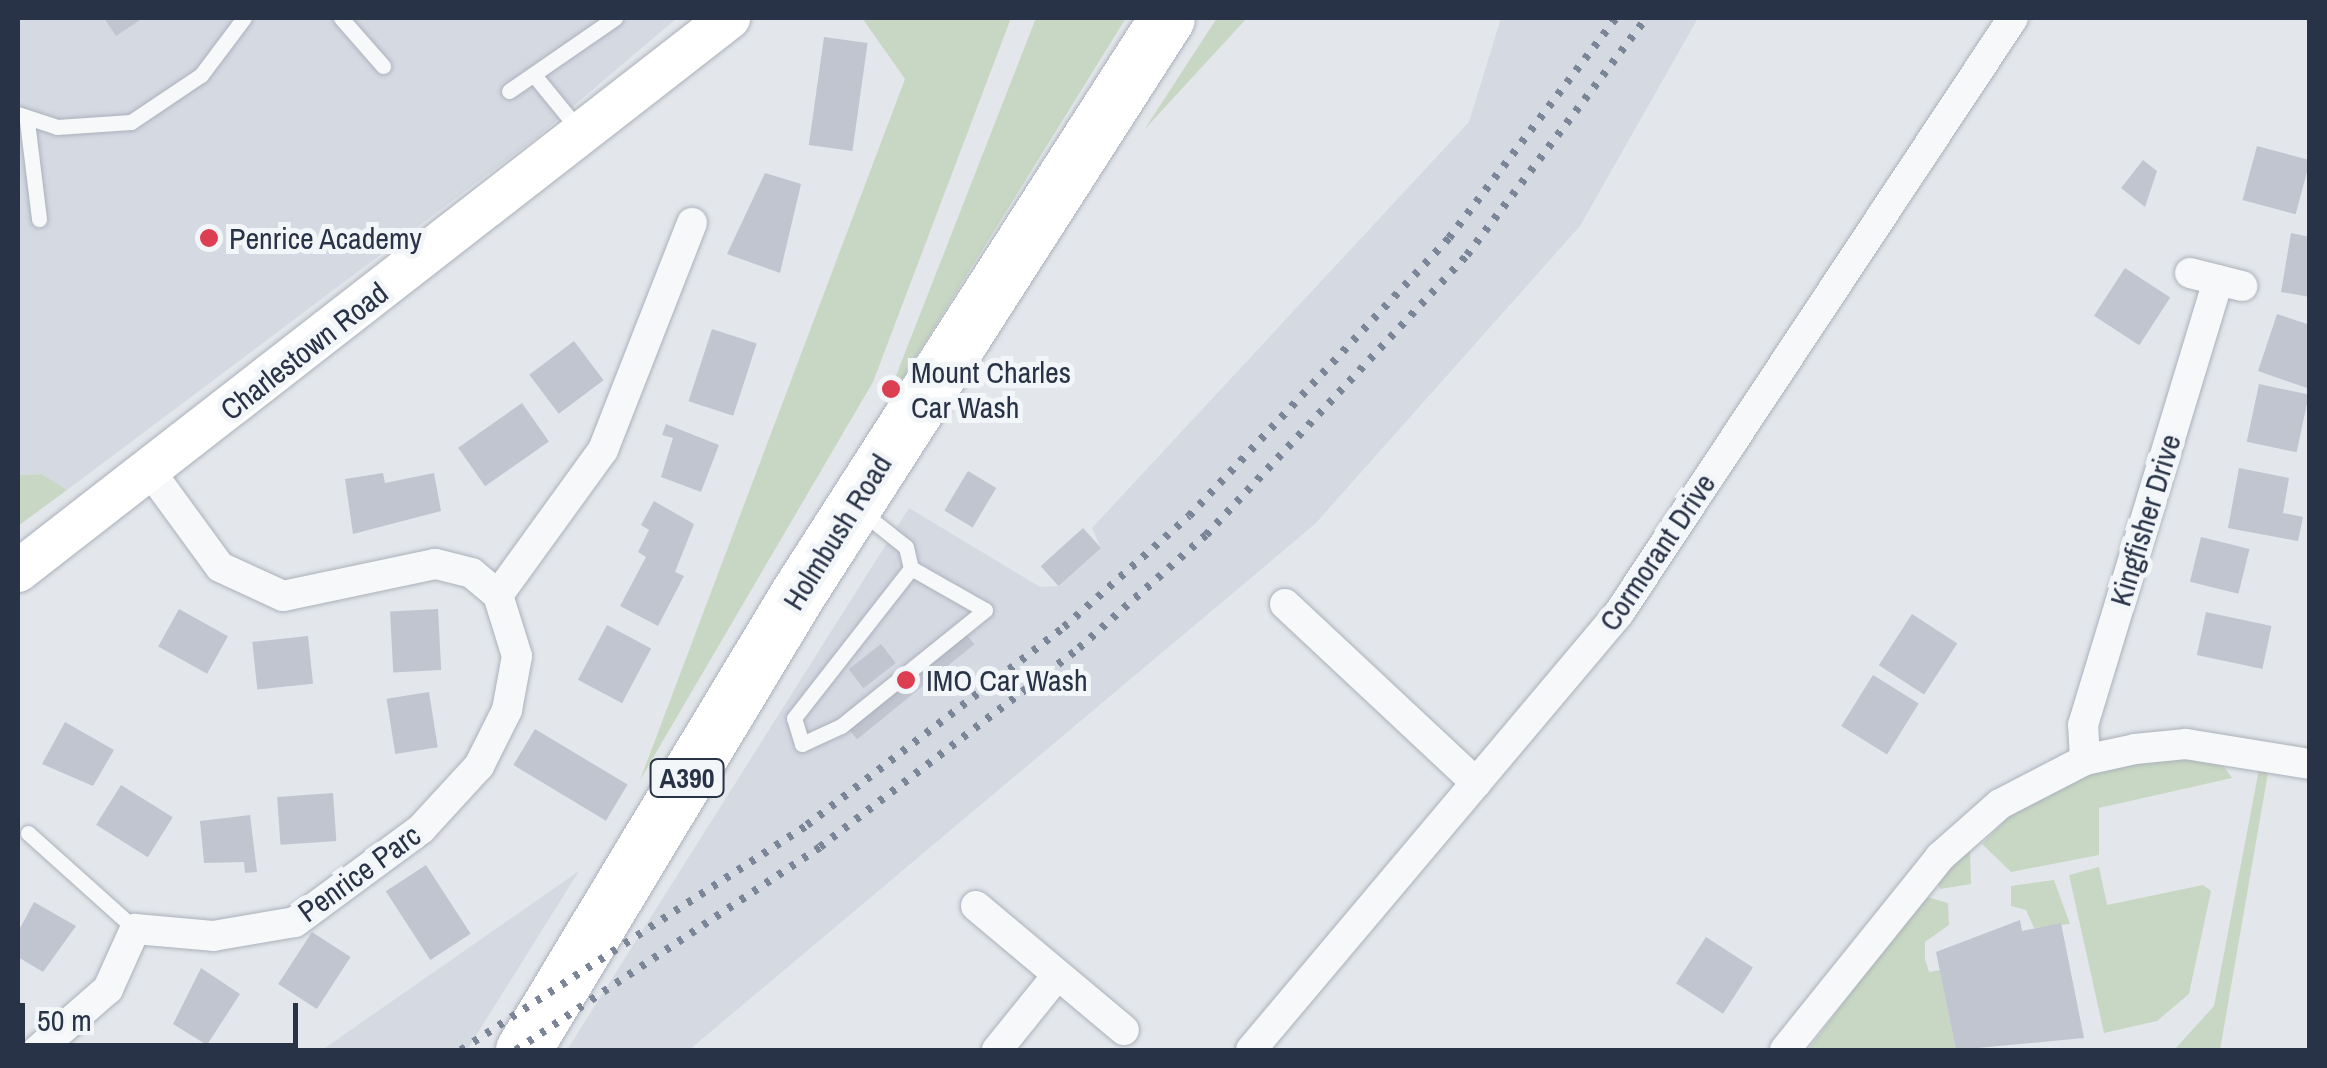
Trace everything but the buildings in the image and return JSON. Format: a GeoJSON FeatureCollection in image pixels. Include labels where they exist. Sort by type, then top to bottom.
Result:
{"type":"FeatureCollection","features":[{"type":"Feature","properties":{"kind":"highway","name":"Holmbush Road"},"geometry":{"type":"LineString","coordinates":[[523,1050],[853,506],[1166,19]]}},
{"type":"Feature","properties":{"kind":"street","name":"Charlestown Road"},"geometry":{"type":"LineString","coordinates":[[18,571],[729,18]]}},
{"type":"Feature","properties":{"kind":"street","name":"Cormorant Drive"},"geometry":{"type":"LineString","coordinates":[[1250,1050],[1620,613],[2013,18]]}},
{"type":"Feature","properties":{"kind":"street"},"geometry":{"type":"LineString","coordinates":[[150,472],[220,566],[283,596],[434,564],[472,573],[498,595],[604,450],[692,223]]}},
{"type":"Feature","properties":{"kind":"street","name":"Kingfisher Drive"},"geometry":{"type":"LineString","coordinates":[[2085,760],[2083,726],[2217,280]]}},
{"type":"Feature","properties":{"kind":"street","name":"Penrice Parc"},"geometry":{"type":"LineString","coordinates":[[135,928],[213,936],[295,922],[421,830],[479,766],[507,710],[517,656],[498,595]]}},
{"type":"Feature","properties":{"kind":"street"},"geometry":{"type":"LineString","coordinates":[[1285,604],[1476,783]]}},
{"type":"Feature","properties":{"kind":"street"},"geometry":{"type":"LineString","coordinates":[[1785,1050],[1940,857],[2000,804],[2085,760],[2186,744],[2310,764]]}},
{"type":"Feature","properties":{"kind":"street"},"geometry":{"type":"LineString","coordinates":[[976,906],[1056,977],[1124,1030]]}},
{"type":"Feature","properties":{"kind":"street"},"geometry":{"type":"LineString","coordinates":[[38,1050],[108,989],[135,928]]}},
{"type":"Feature","properties":{"kind":"street"},"geometry":{"type":"LineString","coordinates":[[996,1050],[1056,977]]}},
{"type":"Feature","properties":{"kind":"lane"},"geometry":{"type":"LineString","coordinates":[[38,219],[22,117],[131,122],[201,75],[244,18]]}},
{"type":"Feature","properties":{"kind":"lane"},"geometry":{"type":"LineString","coordinates":[[341,18],[383,66]]}},
{"type":"Feature","properties":{"kind":"lane"},"geometry":{"type":"LineString","coordinates":[[509,91],[615,18]]}},
{"type":"Feature","properties":{"kind":"lane"},"geometry":{"type":"LineString","coordinates":[[534,74],[582,134]]}},
{"type":"Feature","properties":{"kind":"lane"},"geometry":{"type":"LineString","coordinates":[[853,506],[906,547],[911,568],[980,604],[982,621],[802,744],[794,718],[911,568]]}},
{"type":"Feature","properties":{"kind":"lane"},"geometry":{"type":"LineString","coordinates":[[28,833],[135,928]]}},
{"type":"Feature","properties":{"kind":"shaded area","name":"Penrice Academy"},"geometry":{"type":"Polygon","coordinates":[[[18,18],[677,18],[536,138],[67,490],[42,474],[18,475],[18,18]]]}},
{"type":"Feature","properties":{"kind":"shaded area"},"geometry":{"type":"Polygon","coordinates":[[[1501,18],[1698,18],[1580,226],[1315,524],[689,1050],[567,1050],[909,508],[1040,587],[1060,586],[1101,548],[1092,528],[1469,122],[1501,18]]]}},
{"type":"Feature","properties":{"kind":"shaded area"},"geometry":{"type":"Polygon","coordinates":[[[579,871],[467,1050],[322,1050],[579,871]]]}},
{"type":"Feature","properties":{"kind":"green space"},"geometry":{"type":"Polygon","coordinates":[[[862,18],[1011,18],[873,382],[640,780],[905,79],[862,18]]]}},
{"type":"Feature","properties":{"kind":"green space"},"geometry":{"type":"Polygon","coordinates":[[[1036,18],[1126,18],[893,394],[890,391],[1036,18]]]}},
{"type":"Feature","properties":{"kind":"green space"},"geometry":{"type":"Polygon","coordinates":[[[1217,18],[1247,18],[1144,130],[1217,18]]]}},
{"type":"Feature","properties":{"kind":"green space"},"geometry":{"type":"Polygon","coordinates":[[[42,474],[67,490],[18,526],[18,475],[42,474]]]}},
{"type":"Feature","properties":{"kind":"green space"},"geometry":{"type":"Polygon","coordinates":[[[2180,756],[2220,761],[2232,778],[2099,808],[2099,855],[2011,872],[1982,844],[2012,813],[2098,767],[2180,756]]]}},
{"type":"Feature","properties":{"kind":"green space"},"geometry":{"type":"Polygon","coordinates":[[[2269,767],[2220,1050],[2174,1050],[2214,1006],[2259,769],[2269,767]]]}},
{"type":"Feature","properties":{"kind":"green space"},"geometry":{"type":"Polygon","coordinates":[[[1970,848],[1971,884],[1940,889],[1936,879],[1970,848]]]}},
{"type":"Feature","properties":{"kind":"green space"},"geometry":{"type":"Polygon","coordinates":[[[2099,867],[2107,905],[2203,885],[2211,891],[2189,994],[2157,1021],[2104,1033],[2069,875],[2099,867]]]}},
{"type":"Feature","properties":{"kind":"green space"},"geometry":{"type":"Polygon","coordinates":[[[2054,880],[2070,924],[2034,928],[2026,910],[2011,906],[2011,886],[2054,880]]]}},
{"type":"Feature","properties":{"kind":"green space"},"geometry":{"type":"Polygon","coordinates":[[[1923,896],[1948,903],[1949,925],[1925,942],[1925,959],[1929,972],[1940,970],[1956,1050],[1808,1050],[1923,896]]]}},
{"type":"Feature","properties":{"kind":"railway"},"geometry":{"type":"LineString","coordinates":[[461,1050],[807,825],[1064,627],[1189,516],[1449,238],[1616,18]]}},
{"type":"Feature","properties":{"kind":"railway"},"geometry":{"type":"LineString","coordinates":[[516,1050],[820,847],[1079,648],[1206,535],[1467,255],[1646,18]]}},
{"type":"Feature","properties":{"kind":"place","name":"Penrice Academy"},"geometry":{"type":"Point","coordinates":[209,238]}},
{"type":"Feature","properties":{"kind":"place","name":"Mount Charles Car Wash"},"geometry":{"type":"Point","coordinates":[891,389]}},
{"type":"Feature","properties":{"kind":"place","name":"IMO Car Wash"},"geometry":{"type":"Point","coordinates":[906,680]}}]}
